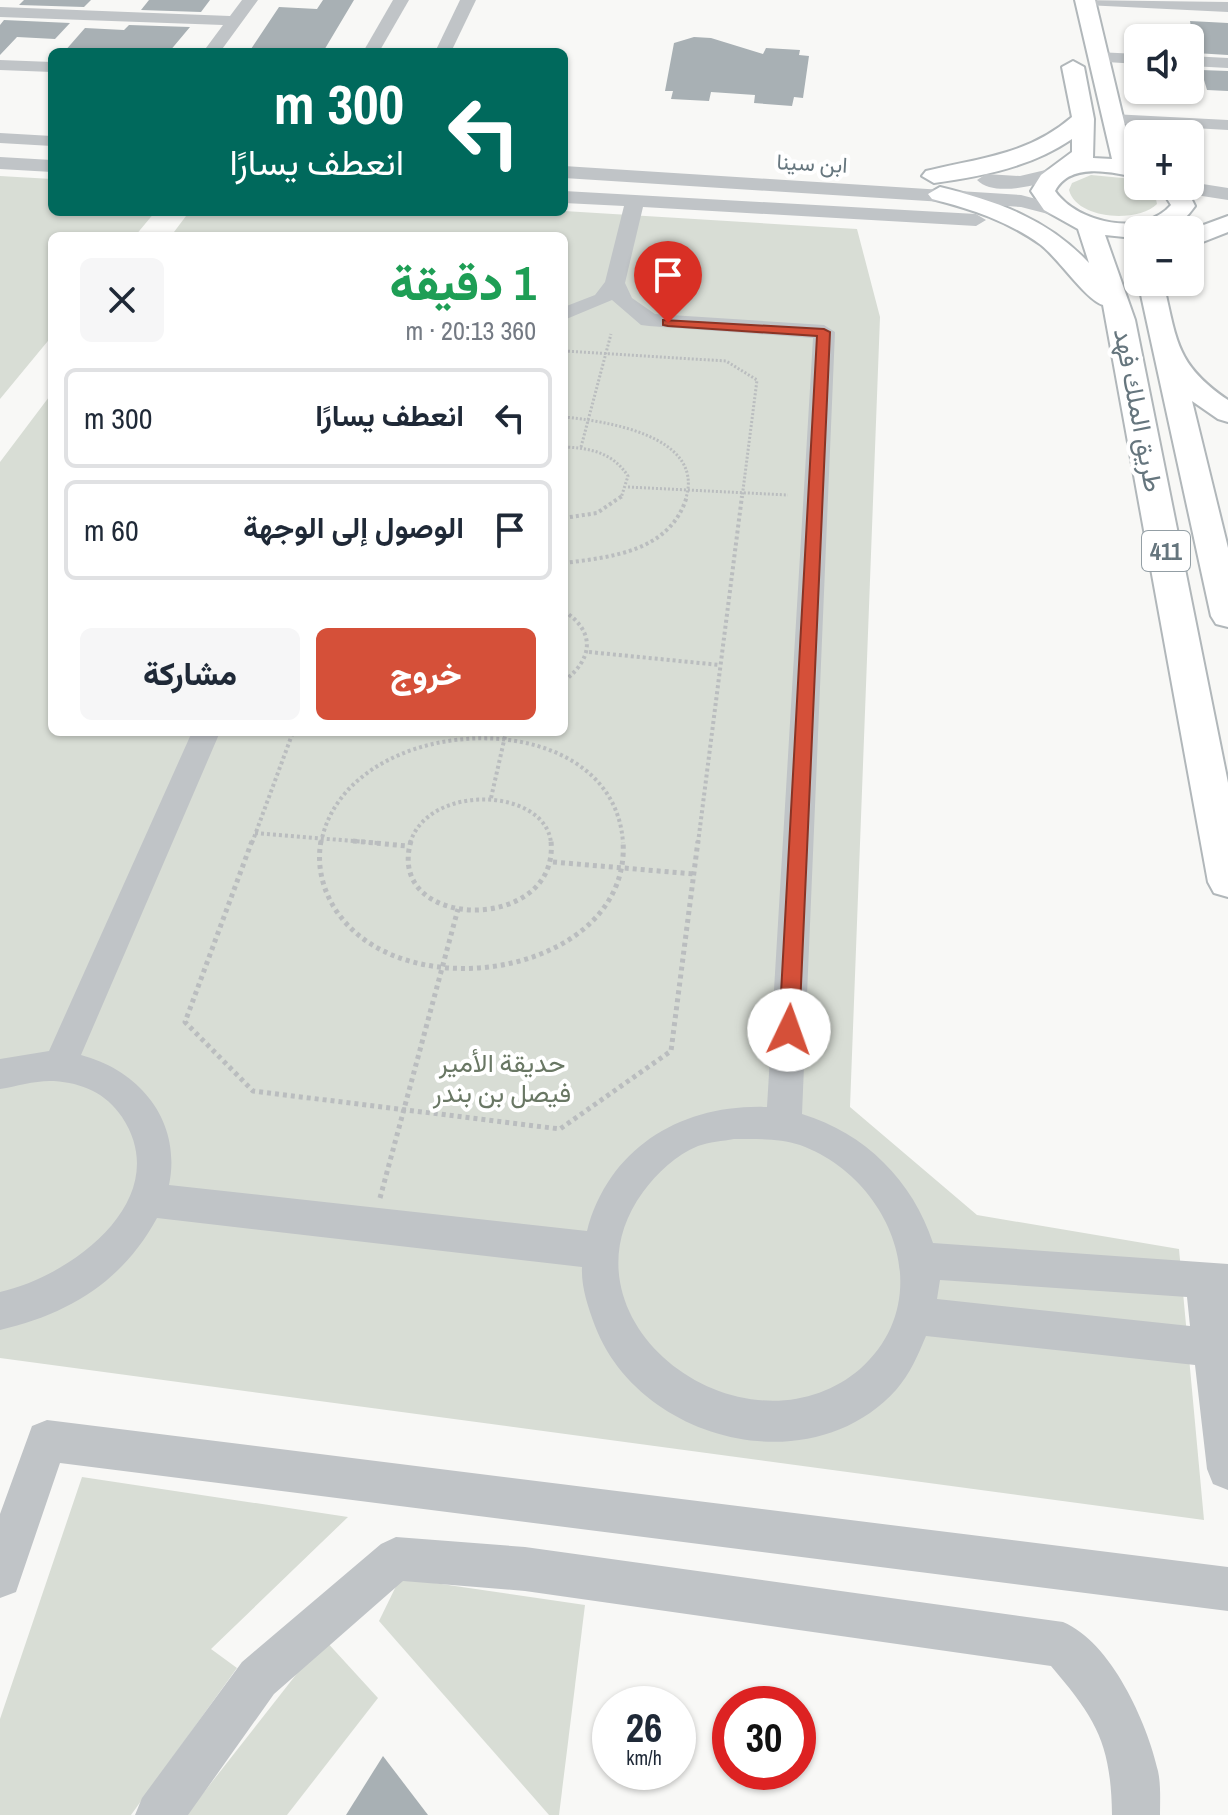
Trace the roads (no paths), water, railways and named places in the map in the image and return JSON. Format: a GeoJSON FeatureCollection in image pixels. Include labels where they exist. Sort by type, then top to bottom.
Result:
{"type":"FeatureCollection","features":[{"type":"Feature","properties":{"kind":"main road"},"geometry":{"type":"LineString","coordinates":[[1085,0],[1120,154],[1124,157]]}},
{"type":"Feature","properties":{"kind":"main road"},"geometry":{"type":"LineString","coordinates":[[1068,44],[1083,119],[1084,154],[1061,171],[1043,191],[1056,210],[1089,225],[1124,229]]}},
{"type":"Feature","properties":{"kind":"main road"},"geometry":{"type":"LineString","coordinates":[[937,185],[1024,156],[1070,132],[1083,119]]}},
{"type":"Feature","properties":{"kind":"main road"},"geometry":{"type":"LineString","coordinates":[[1061,171],[1105,165],[1124,167]]}},
{"type":"Feature","properties":{"kind":"main road"},"geometry":{"type":"LineString","coordinates":[[937,185],[1039,230],[1078,262],[1122,320]]}},
{"type":"Feature","properties":{"kind":"main road"},"geometry":{"type":"LineString","coordinates":[[1178,216],[1183,206],[1181,200]]}},
{"type":"Feature","properties":{"kind":"main road"},"geometry":{"type":"LineString","coordinates":[[1204,233],[1228,223]]}},
{"type":"Feature","properties":{"kind":"main road","name":"طريق الملك فهد"},"geometry":{"type":"LineString","coordinates":[[1089,225],[1122,320],[1228,882]]}},
{"type":"Feature","properties":{"kind":"main road","name":"طريق الملك فهد"},"geometry":{"type":"LineString","coordinates":[[1153,296],[1228,616]]}},
{"type":"Feature","properties":{"kind":"main road"},"geometry":{"type":"LineString","coordinates":[[1167,357],[1180,377],[1228,413]]}},
{"type":"Feature","properties":{"kind":"street"},"geometry":{"type":"LineString","coordinates":[[214,48],[250,0]]}},
{"type":"Feature","properties":{"kind":"street"},"geometry":{"type":"LineString","coordinates":[[373,48],[401,0]]}},
{"type":"Feature","properties":{"kind":"street"},"geometry":{"type":"LineString","coordinates":[[445,48],[468,0]]}},
{"type":"Feature","properties":{"kind":"street"},"geometry":{"type":"LineString","coordinates":[[1085,0],[1220,5]]}},
{"type":"Feature","properties":{"kind":"street"},"geometry":{"type":"LineString","coordinates":[[0,12],[234,21]]}},
{"type":"Feature","properties":{"kind":"street"},"geometry":{"type":"LineString","coordinates":[[1097,57],[1124,58]]}},
{"type":"Feature","properties":{"kind":"street"},"geometry":{"type":"LineString","coordinates":[[1204,62],[1228,63]]}},
{"type":"Feature","properties":{"kind":"street"},"geometry":{"type":"LineString","coordinates":[[0,65],[48,67]]}},
{"type":"Feature","properties":{"kind":"street"},"geometry":{"type":"LineString","coordinates":[[1112,119],[1228,125]]}},
{"type":"Feature","properties":{"kind":"street"},"geometry":{"type":"LineString","coordinates":[[0,121],[48,124]]}},
{"type":"Feature","properties":{"kind":"street"},"geometry":{"type":"LineString","coordinates":[[0,138],[48,141]]}},
{"type":"Feature","properties":{"kind":"street","name":"ابن سينا"},"geometry":{"type":"LineString","coordinates":[[568,154],[937,185],[1056,210]]}},
{"type":"Feature","properties":{"kind":"street"},"geometry":{"type":"LineString","coordinates":[[0,163],[48,166]]}},
{"type":"Feature","properties":{"kind":"street","name":"ابن سينا"},"geometry":{"type":"LineString","coordinates":[[568,172],[937,185],[1020,182],[1061,171]]}},
{"type":"Feature","properties":{"kind":"street"},"geometry":{"type":"LineString","coordinates":[[1204,191],[1228,194]]}},
{"type":"Feature","properties":{"kind":"street"},"geometry":{"type":"LineString","coordinates":[[568,197],[976,220]]}},
{"type":"Feature","properties":{"kind":"street"},"geometry":{"type":"LineString","coordinates":[[568,312],[602,299],[615,283],[635,202]]}},
{"type":"Feature","properties":{"kind":"street"},"geometry":{"type":"LineString","coordinates":[[1178,216],[1207,208],[1228,210]]}},
{"type":"Feature","properties":{"kind":"street"},"geometry":{"type":"LineString","coordinates":[[615,283],[623,301],[649,320],[824,332],[784,1125]]}},
{"type":"Feature","properties":{"kind":"street"},"geometry":{"type":"LineString","coordinates":[[59,1067],[204,736]]}},
{"type":"Feature","properties":{"kind":"street"},"geometry":{"type":"LineString","coordinates":[[0,1074],[41,1066],[59,1067],[82,1070],[117,1085],[142,1110],[154,1144],[153,1182],[137,1224],[107,1261],[66,1291],[18,1310],[0,1311]]}},
{"type":"Feature","properties":{"kind":"street"},"geometry":{"type":"LineString","coordinates":[[734,1123],[784,1125],[830,1143],[872,1174],[902,1215],[920,1260],[916,1316],[894,1363],[856,1400],[804,1421],[747,1422],[693,1406],[648,1374],[617,1332],[601,1284],[602,1235],[619,1192],[649,1157],[688,1134],[719,1126],[734,1123]]}},
{"type":"Feature","properties":{"kind":"street"},"geometry":{"type":"LineString","coordinates":[[146,1200],[602,1251]]}},
{"type":"Feature","properties":{"kind":"street"},"geometry":{"type":"LineString","coordinates":[[920,1260],[1216,1282],[1214,1348],[1228,1469]]}},
{"type":"Feature","properties":{"kind":"street"},"geometry":{"type":"LineString","coordinates":[[916,1316],[1214,1348]]}},
{"type":"Feature","properties":{"kind":"street"},"geometry":{"type":"LineString","coordinates":[[0,1576],[47,1441],[1228,1589]]}},
{"type":"Feature","properties":{"kind":"street"},"geometry":{"type":"LineString","coordinates":[[159,1815],[258,1678],[396,1559],[525,1569],[1063,1645],[1108,1698],[1135,1772],[1136,1815]]}},
{"type":"Feature","properties":{"kind":"park label","name":"حديقة الأمير فيصل بن بندر"},"geometry":{"type":"Point","coordinates":[502,1077]}}]}
